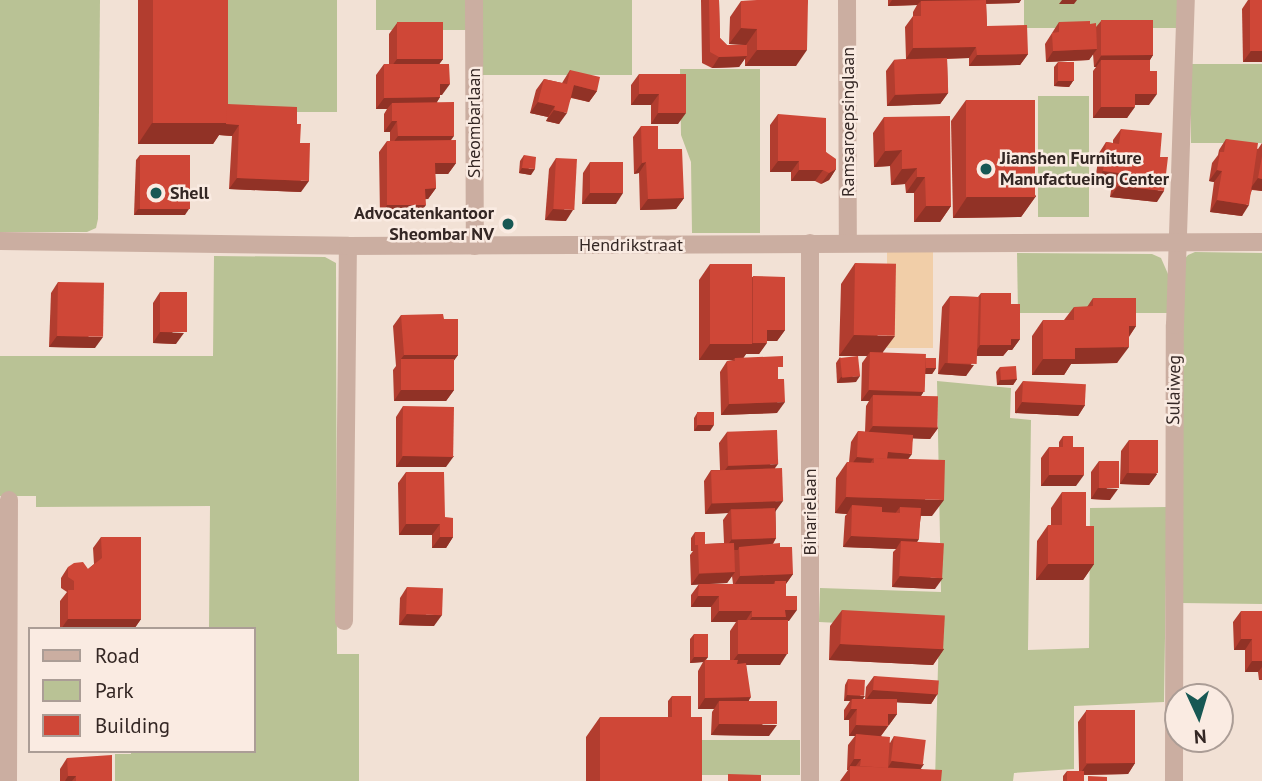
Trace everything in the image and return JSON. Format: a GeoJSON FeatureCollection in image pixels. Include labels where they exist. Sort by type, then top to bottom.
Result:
{"type":"FeatureCollection","features":[{"type":"Feature","properties":{"kind":"street","name":"Sheombarlaan"},"geometry":{"type":"LineString","coordinates":[[474,0],[475,246]]}},
{"type":"Feature","properties":{"kind":"street","name":"Ramsaroepsinglaan"},"geometry":{"type":"LineString","coordinates":[[848,0],[848,243]]}},
{"type":"Feature","properties":{"kind":"street","name":"Sulaiweg"},"geometry":{"type":"LineString","coordinates":[[1174,781],[1172,588],[1178,242],[1186,0]]}},
{"type":"Feature","properties":{"kind":"street","name":"Hendrikstraat"},"geometry":{"type":"LineString","coordinates":[[0,241],[348,246],[1262,242]]}},
{"type":"Feature","properties":{"kind":"street","name":"Biharielaan"},"geometry":{"type":"LineString","coordinates":[[810,243],[810,781]]}},
{"type":"Feature","properties":{"kind":"street"},"geometry":{"type":"LineString","coordinates":[[344,621],[348,246]]}},
{"type":"Feature","properties":{"kind":"street"},"geometry":{"type":"LineString","coordinates":[[8,781],[9,500]]}},
{"type":"Feature","properties":{"kind":"green space"},"geometry":{"type":"Polygon","coordinates":[[[0,0],[100,0],[98,219],[96,228],[87,232],[0,232],[0,0]]]}},
{"type":"Feature","properties":{"kind":"green space"},"geometry":{"type":"Polygon","coordinates":[[[216,0],[337,0],[337,112],[216,112],[216,0]]]}},
{"type":"Feature","properties":{"kind":"green space"},"geometry":{"type":"Polygon","coordinates":[[[376,0],[466,0],[466,30],[376,30],[376,0]]]}},
{"type":"Feature","properties":{"kind":"green space"},"geometry":{"type":"Polygon","coordinates":[[[481,0],[632,0],[632,75],[481,75],[481,0]]]}},
{"type":"Feature","properties":{"kind":"green space"},"geometry":{"type":"Polygon","coordinates":[[[1024,0],[1177,0],[1177,28],[1024,28],[1024,0]]]}},
{"type":"Feature","properties":{"kind":"green space"},"geometry":{"type":"Polygon","coordinates":[[[1191,64],[1262,64],[1262,143],[1191,143],[1191,64]]]}},
{"type":"Feature","properties":{"kind":"green space"},"geometry":{"type":"Polygon","coordinates":[[[680,69],[760,69],[760,233],[692,233],[691,162],[681,135],[680,69]]]}},
{"type":"Feature","properties":{"kind":"green space"},"geometry":{"type":"Polygon","coordinates":[[[1038,96],[1089,96],[1089,217],[1038,217],[1038,96]]]}},
{"type":"Feature","properties":{"kind":"green space"},"geometry":{"type":"Polygon","coordinates":[[[1195,252],[1262,253],[1262,604],[1181,603],[1183,261],[1195,252]]]}},
{"type":"Feature","properties":{"kind":"green space"},"geometry":{"type":"Polygon","coordinates":[[[1017,253],[1152,254],[1161,258],[1168,274],[1168,313],[1018,313],[1017,253]]]}},
{"type":"Feature","properties":{"kind":"green space"},"geometry":{"type":"Polygon","coordinates":[[[214,256],[325,257],[336,263],[337,654],[359,654],[359,781],[115,781],[115,754],[256,753],[256,627],[209,627],[210,506],[36,507],[36,496],[0,496],[0,356],[213,356],[214,256]]]}},
{"type":"Feature","properties":{"kind":"green space"},"geometry":{"type":"Polygon","coordinates":[[[937,381],[1011,388],[1010,418],[1031,420],[1028,650],[1089,648],[1090,508],[1167,507],[1164,702],[1074,706],[1074,769],[1014,773],[1013,781],[935,781],[939,628],[819,622],[820,588],[941,592],[937,381]]]}},
{"type":"Feature","properties":{"kind":"green space"},"geometry":{"type":"Polygon","coordinates":[[[690,740],[800,740],[800,775],[690,775],[690,740]]]}},
{"type":"Feature","properties":{"kind":"sand"},"geometry":{"type":"Polygon","coordinates":[[[887,251],[933,251],[933,348],[887,348],[887,251]]]}},
{"type":"Feature","properties":{"kind":"building"},"geometry":{"type":"Polygon","coordinates":[[[153,0],[228,0],[228,123],[153,123],[153,0]]]}},
{"type":"Feature","properties":{"kind":"building"},"geometry":{"type":"Polygon","coordinates":[[[709,0],[719,0],[720,38],[727,45],[747,45],[747,56],[719,57],[710,52],[709,0]]]}},
{"type":"Feature","properties":{"kind":"building"},"geometry":{"type":"Polygon","coordinates":[[[808,0],[807,50],[757,50],[757,29],[741,28],[741,1],[808,0]]]}},
{"type":"Feature","properties":{"kind":"building"},"geometry":{"type":"Polygon","coordinates":[[[986,0],[987,26],[1027,25],[1028,54],[977,55],[976,47],[913,48],[913,16],[921,16],[921,1],[986,0]]]}},
{"type":"Feature","properties":{"kind":"building"},"geometry":{"type":"Polygon","coordinates":[[[1250,0],[1262,0],[1262,51],[1250,51],[1250,0]]]}},
{"type":"Feature","properties":{"kind":"building"},"geometry":{"type":"Polygon","coordinates":[[[1101,20],[1153,20],[1153,55],[1101,55],[1101,20]]]}},
{"type":"Feature","properties":{"kind":"building"},"geometry":{"type":"Polygon","coordinates":[[[1090,21],[1090,24],[1096,23],[1097,49],[1053,51],[1052,33],[1059,32],[1059,22],[1090,21]]]}},
{"type":"Feature","properties":{"kind":"building"},"geometry":{"type":"Polygon","coordinates":[[[397,22],[443,22],[443,59],[397,59],[397,22]]]}},
{"type":"Feature","properties":{"kind":"building"},"geometry":{"type":"Polygon","coordinates":[[[947,58],[948,93],[895,95],[894,60],[947,58]]]}},
{"type":"Feature","properties":{"kind":"building"},"geometry":{"type":"Polygon","coordinates":[[[1101,60],[1150,60],[1150,71],[1157,71],[1157,94],[1135,94],[1135,107],[1101,107],[1101,60]]]}},
{"type":"Feature","properties":{"kind":"building"},"geometry":{"type":"Polygon","coordinates":[[[1058,62],[1074,62],[1074,81],[1058,81],[1058,62]]]}},
{"type":"Feature","properties":{"kind":"building"},"geometry":{"type":"Polygon","coordinates":[[[384,64],[449,64],[450,84],[440,84],[440,97],[384,98],[384,64]]]}},
{"type":"Feature","properties":{"kind":"building"},"geometry":{"type":"Polygon","coordinates":[[[570,70],[600,77],[597,91],[574,85],[567,113],[554,110],[555,106],[538,102],[544,79],[567,84],[570,70]]]}},
{"type":"Feature","properties":{"kind":"building"},"geometry":{"type":"Polygon","coordinates":[[[639,74],[686,74],[686,113],[658,113],[659,94],[639,94],[639,74]]]}},
{"type":"Feature","properties":{"kind":"building","name":"Jianshen Furniture Manufactueing Center"},"geometry":{"type":"Polygon","coordinates":[[[966,100],[1035,100],[1035,197],[966,197],[966,100]]]}},
{"type":"Feature","properties":{"kind":"building"},"geometry":{"type":"Polygon","coordinates":[[[454,102],[454,136],[398,136],[397,121],[392,121],[392,103],[454,102]]]}},
{"type":"Feature","properties":{"kind":"building"},"geometry":{"type":"Polygon","coordinates":[[[227,104],[297,107],[297,124],[301,124],[300,143],[310,143],[309,181],[237,178],[239,125],[226,124],[227,104]]]}},
{"type":"Feature","properties":{"kind":"building"},"geometry":{"type":"Polygon","coordinates":[[[778,114],[826,118],[826,152],[836,159],[836,169],[829,173],[823,170],[799,170],[799,161],[778,161],[778,114]]]}},
{"type":"Feature","properties":{"kind":"building"},"geometry":{"type":"Polygon","coordinates":[[[950,116],[951,206],[926,206],[925,177],[917,177],[917,168],[902,169],[902,150],[885,151],[884,117],[950,116]]]}},
{"type":"Feature","properties":{"kind":"building"},"geometry":{"type":"Polygon","coordinates":[[[641,126],[658,126],[658,149],[682,149],[684,198],[648,199],[646,162],[642,163],[641,126]]]}},
{"type":"Feature","properties":{"kind":"building"},"geometry":{"type":"Polygon","coordinates":[[[1121,129],[1162,133],[1160,157],[1168,157],[1164,191],[1118,186],[1119,173],[1103,171],[1106,142],[1119,144],[1121,129]]]}},
{"type":"Feature","properties":{"kind":"building"},"geometry":{"type":"Polygon","coordinates":[[[1226,139],[1258,143],[1249,205],[1217,200],[1222,171],[1217,170],[1220,152],[1224,152],[1226,139]]]}},
{"type":"Feature","properties":{"kind":"building"},"geometry":{"type":"Polygon","coordinates":[[[456,140],[456,163],[435,163],[436,188],[425,189],[426,205],[387,205],[387,141],[456,140]]]}},
{"type":"Feature","properties":{"kind":"building"},"geometry":{"type":"Polygon","coordinates":[[[140,155],[190,155],[190,209],[140,209],[140,155]]]}},
{"type":"Feature","properties":{"kind":"building"},"geometry":{"type":"Polygon","coordinates":[[[524,155],[536,157],[535,169],[522,168],[524,155]]]}},
{"type":"Feature","properties":{"kind":"building"},"geometry":{"type":"Polygon","coordinates":[[[1262,156],[1262,179],[1258,178],[1262,156]]]}},
{"type":"Feature","properties":{"kind":"building"},"geometry":{"type":"Polygon","coordinates":[[[556,158],[577,159],[574,210],[553,209],[556,158]]]}},
{"type":"Feature","properties":{"kind":"building"},"geometry":{"type":"Polygon","coordinates":[[[590,162],[623,162],[623,193],[590,193],[590,162]]]}},
{"type":"Feature","properties":{"kind":"building"},"geometry":{"type":"Polygon","coordinates":[[[855,263],[896,264],[895,336],[854,335],[855,263]]]}},
{"type":"Feature","properties":{"kind":"building"},"geometry":{"type":"Polygon","coordinates":[[[710,264],[752,264],[752,344],[710,344],[710,264]]]}},
{"type":"Feature","properties":{"kind":"building"},"geometry":{"type":"Polygon","coordinates":[[[753,276],[785,277],[785,330],[767,330],[767,343],[753,343],[753,276]]]}},
{"type":"Feature","properties":{"kind":"building"},"geometry":{"type":"Polygon","coordinates":[[[58,282],[104,283],[103,337],[57,336],[58,282]]]}},
{"type":"Feature","properties":{"kind":"building"},"geometry":{"type":"Polygon","coordinates":[[[160,292],[187,292],[187,332],[160,332],[160,292]]]}},
{"type":"Feature","properties":{"kind":"building"},"geometry":{"type":"Polygon","coordinates":[[[981,293],[1011,293],[1011,304],[1020,304],[1020,339],[1011,339],[1011,345],[980,345],[981,293]]]}},
{"type":"Feature","properties":{"kind":"building"},"geometry":{"type":"Polygon","coordinates":[[[950,296],[979,297],[977,364],[948,363],[950,296]]]}},
{"type":"Feature","properties":{"kind":"building"},"geometry":{"type":"Polygon","coordinates":[[[1093,298],[1136,298],[1136,326],[1129,326],[1129,347],[1075,348],[1075,359],[1043,359],[1043,320],[1074,320],[1074,307],[1093,306],[1093,298]]]}},
{"type":"Feature","properties":{"kind":"building"},"geometry":{"type":"Polygon","coordinates":[[[443,314],[444,319],[458,319],[458,355],[404,355],[401,315],[443,314]]]}},
{"type":"Feature","properties":{"kind":"building"},"geometry":{"type":"Polygon","coordinates":[[[870,352],[926,354],[925,392],[869,390],[870,352]]]}},
{"type":"Feature","properties":{"kind":"building"},"geometry":{"type":"Polygon","coordinates":[[[783,356],[783,367],[778,367],[778,379],[784,379],[785,402],[729,404],[727,361],[735,361],[735,358],[783,356]]]}},
{"type":"Feature","properties":{"kind":"building"},"geometry":{"type":"Polygon","coordinates":[[[858,356],[860,376],[842,378],[840,358],[858,356]]]}},
{"type":"Feature","properties":{"kind":"building"},"geometry":{"type":"Polygon","coordinates":[[[926,358],[936,358],[936,368],[926,368],[926,358]]]}},
{"type":"Feature","properties":{"kind":"building"},"geometry":{"type":"Polygon","coordinates":[[[401,359],[454,359],[454,390],[401,390],[401,359]]]}},
{"type":"Feature","properties":{"kind":"building"},"geometry":{"type":"Polygon","coordinates":[[[1016,366],[1017,379],[1001,380],[1000,367],[1016,366]]]}},
{"type":"Feature","properties":{"kind":"building"},"geometry":{"type":"Polygon","coordinates":[[[1023,381],[1086,384],[1085,405],[1022,402],[1023,381]]]}},
{"type":"Feature","properties":{"kind":"building"},"geometry":{"type":"Polygon","coordinates":[[[873,395],[938,396],[937,427],[872,426],[873,395]]]}},
{"type":"Feature","properties":{"kind":"building"},"geometry":{"type":"Polygon","coordinates":[[[403,406],[454,407],[453,457],[402,456],[403,406]]]}},
{"type":"Feature","properties":{"kind":"building"},"geometry":{"type":"Polygon","coordinates":[[[697,412],[714,412],[714,425],[697,425],[697,412]]]}},
{"type":"Feature","properties":{"kind":"building"},"geometry":{"type":"Polygon","coordinates":[[[777,430],[778,464],[728,466],[727,432],[777,430]]]}},
{"type":"Feature","properties":{"kind":"building"},"geometry":{"type":"Polygon","coordinates":[[[858,431],[913,435],[912,454],[888,452],[887,459],[857,457],[858,431]]]}},
{"type":"Feature","properties":{"kind":"building"},"geometry":{"type":"Polygon","coordinates":[[[1063,436],[1073,436],[1073,447],[1063,447],[1063,436]]]}},
{"type":"Feature","properties":{"kind":"building"},"geometry":{"type":"Polygon","coordinates":[[[1129,440],[1158,440],[1158,473],[1129,473],[1129,440]]]}},
{"type":"Feature","properties":{"kind":"building"},"geometry":{"type":"Polygon","coordinates":[[[1049,447],[1084,447],[1084,475],[1049,475],[1049,447]]]}},
{"type":"Feature","properties":{"kind":"building"},"geometry":{"type":"Polygon","coordinates":[[[874,458],[945,460],[944,500],[846,497],[847,462],[874,463],[874,458]]]}},
{"type":"Feature","properties":{"kind":"building"},"geometry":{"type":"Polygon","coordinates":[[[1099,461],[1119,461],[1119,488],[1099,488],[1099,461]]]}},
{"type":"Feature","properties":{"kind":"building"},"geometry":{"type":"Polygon","coordinates":[[[782,468],[783,501],[712,503],[711,470],[782,468]]]}},
{"type":"Feature","properties":{"kind":"building"},"geometry":{"type":"Polygon","coordinates":[[[406,472],[444,472],[445,517],[453,518],[453,537],[440,537],[440,524],[406,524],[406,472]]]}},
{"type":"Feature","properties":{"kind":"building"},"geometry":{"type":"Polygon","coordinates":[[[1062,492],[1086,492],[1086,526],[1094,526],[1094,564],[1048,564],[1048,525],[1062,525],[1062,492]]]}},
{"type":"Feature","properties":{"kind":"building"},"geometry":{"type":"Polygon","coordinates":[[[852,505],[882,507],[882,512],[900,513],[900,507],[921,508],[919,539],[851,536],[852,505]]]}},
{"type":"Feature","properties":{"kind":"building"},"geometry":{"type":"Polygon","coordinates":[[[775,508],[776,538],[732,540],[731,510],[775,508]]]}},
{"type":"Feature","properties":{"kind":"building"},"geometry":{"type":"Polygon","coordinates":[[[695,532],[705,532],[705,545],[695,545],[695,532]]]}},
{"type":"Feature","properties":{"kind":"building"},"geometry":{"type":"Polygon","coordinates":[[[101,537],[141,537],[141,619],[68,619],[68,590],[74,590],[74,581],[68,577],[68,567],[83,562],[88,569],[102,558],[101,537]]]}},
{"type":"Feature","properties":{"kind":"building"},"geometry":{"type":"Polygon","coordinates":[[[901,541],[944,543],[942,578],[899,576],[901,541]]]}},
{"type":"Feature","properties":{"kind":"building"},"geometry":{"type":"Polygon","coordinates":[[[734,543],[735,572],[699,573],[698,544],[734,543]]]}},
{"type":"Feature","properties":{"kind":"building"},"geometry":{"type":"Polygon","coordinates":[[[780,543],[780,547],[792,547],[793,574],[740,576],[739,547],[780,543]]]}},
{"type":"Feature","properties":{"kind":"building"},"geometry":{"type":"Polygon","coordinates":[[[775,581],[786,581],[786,596],[797,596],[797,610],[785,610],[786,617],[752,617],[752,611],[719,611],[719,596],[698,596],[699,584],[775,584],[775,581]]]}},
{"type":"Feature","properties":{"kind":"building"},"geometry":{"type":"Polygon","coordinates":[[[407,587],[443,588],[442,615],[406,614],[407,587]]]}},
{"type":"Feature","properties":{"kind":"building"},"geometry":{"type":"Polygon","coordinates":[[[842,610],[945,615],[943,649],[840,644],[842,610]]]}},
{"type":"Feature","properties":{"kind":"building"},"geometry":{"type":"Polygon","coordinates":[[[1241,611],[1262,611],[1262,661],[1252,661],[1252,639],[1241,639],[1241,611]]]}},
{"type":"Feature","properties":{"kind":"building"},"geometry":{"type":"Polygon","coordinates":[[[738,620],[788,620],[788,654],[738,654],[738,620]]]}},
{"type":"Feature","properties":{"kind":"building"},"geometry":{"type":"Polygon","coordinates":[[[694,634],[708,634],[708,657],[694,657],[694,634]]]}},
{"type":"Feature","properties":{"kind":"building"},"geometry":{"type":"Polygon","coordinates":[[[705,660],[738,660],[737,664],[746,663],[751,697],[705,698],[705,660]]]}},
{"type":"Feature","properties":{"kind":"building"},"geometry":{"type":"Polygon","coordinates":[[[874,676],[939,681],[938,695],[873,690],[874,676]]]}},
{"type":"Feature","properties":{"kind":"building"},"geometry":{"type":"Polygon","coordinates":[[[848,679],[865,680],[864,696],[847,695],[848,679]]]}},
{"type":"Feature","properties":{"kind":"building"},"geometry":{"type":"Polygon","coordinates":[[[672,696],[691,696],[691,717],[672,717],[672,696]]]}},
{"type":"Feature","properties":{"kind":"building"},"geometry":{"type":"Polygon","coordinates":[[[852,699],[897,699],[897,714],[888,714],[888,726],[856,725],[857,709],[851,709],[852,699]]]}},
{"type":"Feature","properties":{"kind":"building"},"geometry":{"type":"Polygon","coordinates":[[[719,701],[777,701],[777,724],[719,724],[719,701]]]}},
{"type":"Feature","properties":{"kind":"building"},"geometry":{"type":"Polygon","coordinates":[[[1086,710],[1135,710],[1135,763],[1086,763],[1086,710]]]}},
{"type":"Feature","properties":{"kind":"building"},"geometry":{"type":"Polygon","coordinates":[[[600,717],[702,717],[702,781],[600,781],[600,717]]]}},
{"type":"Feature","properties":{"kind":"building"},"geometry":{"type":"Polygon","coordinates":[[[856,734],[890,737],[888,768],[860,766],[861,759],[854,759],[856,734]]]}},
{"type":"Feature","properties":{"kind":"building"},"geometry":{"type":"Polygon","coordinates":[[[894,736],[926,740],[923,765],[891,761],[894,736]]]}},
{"type":"Feature","properties":{"kind":"building"},"geometry":{"type":"Polygon","coordinates":[[[112,755],[112,781],[76,781],[76,776],[68,776],[67,758],[112,755]]]}},
{"type":"Feature","properties":{"kind":"building"},"geometry":{"type":"Polygon","coordinates":[[[850,766],[942,770],[941,781],[850,781],[850,766]]]}},
{"type":"Feature","properties":{"kind":"building"},"geometry":{"type":"Polygon","coordinates":[[[1067,771],[1084,771],[1084,781],[1067,781],[1067,771]]]}},
{"type":"Feature","properties":{"kind":"building"},"geometry":{"type":"Polygon","coordinates":[[[728,774],[761,775],[761,781],[728,781],[728,774]]]}},
{"type":"Feature","properties":{"kind":"building"},"geometry":{"type":"Polygon","coordinates":[[[1088,776],[1107,777],[1107,781],[1088,781],[1088,776]]]}},
{"type":"Feature","properties":{"kind":"place","name":"Jianshen Furniture Manufactueing Center"},"geometry":{"type":"Point","coordinates":[986,169]}},
{"type":"Feature","properties":{"kind":"place","name":"Shell"},"geometry":{"type":"Point","coordinates":[156,193]}},
{"type":"Feature","properties":{"kind":"place","name":"Advocatenkantoor Sheombar NV"},"geometry":{"type":"Point","coordinates":[508,224]}}]}
